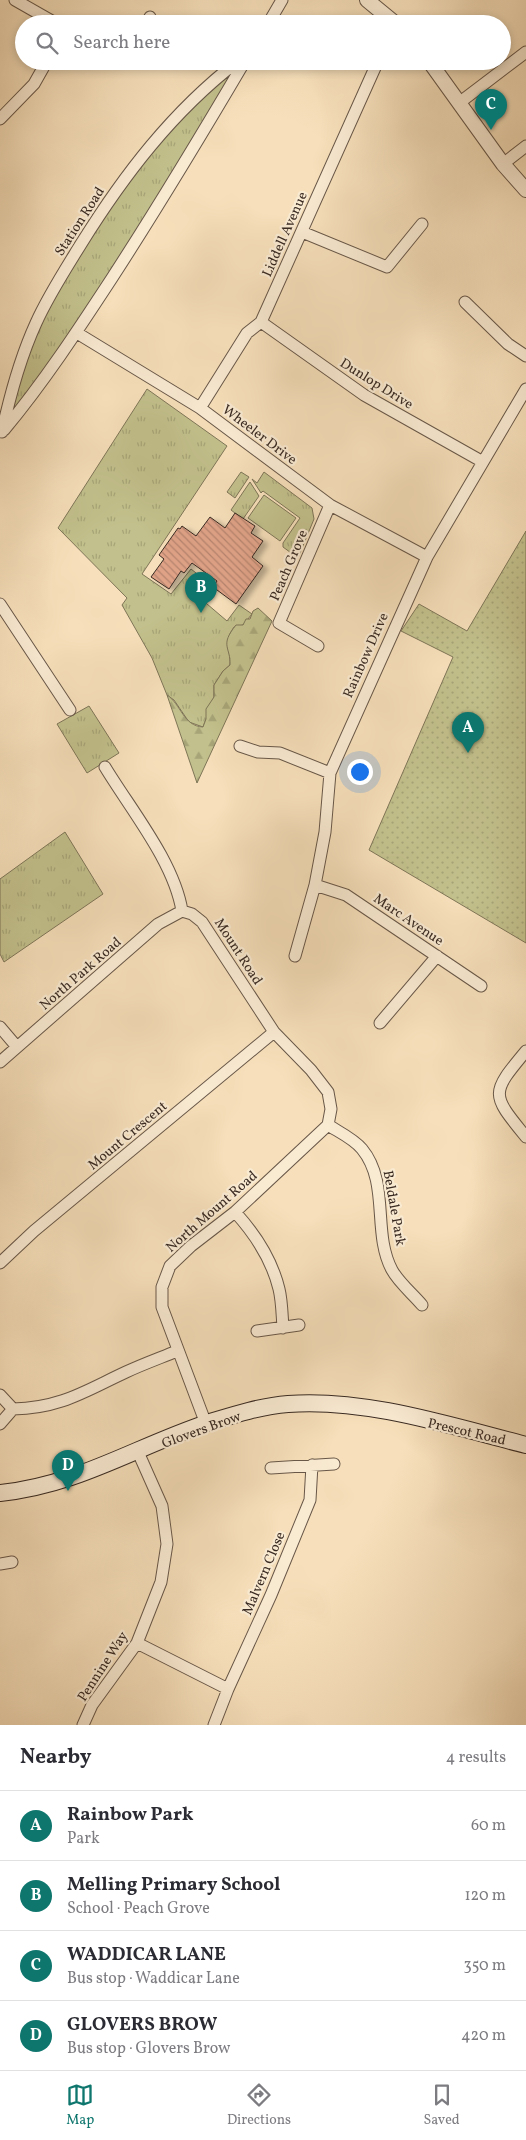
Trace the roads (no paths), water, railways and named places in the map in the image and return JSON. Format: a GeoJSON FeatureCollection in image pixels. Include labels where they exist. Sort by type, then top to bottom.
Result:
{"type":"FeatureCollection","features":[{"type":"Feature","properties":{"kind":"main road","name":"Glovers Brow"},"geometry":{"type":"LineString","coordinates":[[0,1493],[52,1485],[206,1424],[287,1404],[321,1403],[359,1407],[408,1417]]}},
{"type":"Feature","properties":{"kind":"main road","name":"Prescot Road"},"geometry":{"type":"LineString","coordinates":[[408,1417],[526,1445]]}},
{"type":"Feature","properties":{"kind":"street"},"geometry":{"type":"LineString","coordinates":[[15,0],[41,15]]}},
{"type":"Feature","properties":{"kind":"street"},"geometry":{"type":"LineString","coordinates":[[273,15],[282,0]]}},
{"type":"Feature","properties":{"kind":"street"},"geometry":{"type":"LineString","coordinates":[[367,0],[385,15]]}},
{"type":"Feature","properties":{"kind":"street"},"geometry":{"type":"LineString","coordinates":[[511,63],[526,52]]}},
{"type":"Feature","properties":{"kind":"street"},"geometry":{"type":"LineString","coordinates":[[0,119],[34,84],[42,70]]}},
{"type":"Feature","properties":{"kind":"street","name":"Station Road"},"geometry":{"type":"LineString","coordinates":[[1,433],[12,390],[36,323],[67,266],[109,200],[150,144],[207,85],[226,70]]}},
{"type":"Feature","properties":{"kind":"street","name":"Station Road"},"geometry":{"type":"LineString","coordinates":[[1,433],[29,400],[77,332],[164,198],[240,70]]}},
{"type":"Feature","properties":{"kind":"street","name":"Liddell Avenue"},"geometry":{"type":"LineString","coordinates":[[200,408],[247,333],[260,322],[374,70]]}},
{"type":"Feature","properties":{"kind":"street"},"geometry":{"type":"LineString","coordinates":[[435,70],[503,164],[526,190]]}},
{"type":"Feature","properties":{"kind":"street"},"geometry":{"type":"LineString","coordinates":[[459,103],[502,70]]}},
{"type":"Feature","properties":{"kind":"street"},"geometry":{"type":"LineString","coordinates":[[503,164],[526,146]]}},
{"type":"Feature","properties":{"kind":"street"},"geometry":{"type":"LineString","coordinates":[[302,232],[387,267],[422,224]]}},
{"type":"Feature","properties":{"kind":"street"},"geometry":{"type":"LineString","coordinates":[[465,302],[508,344],[526,356]]}},
{"type":"Feature","properties":{"kind":"street","name":"Dunlop Drive"},"geometry":{"type":"LineString","coordinates":[[260,322],[364,395],[483,462]]}},
{"type":"Feature","properties":{"kind":"street","name":"Wheeler Drive"},"geometry":{"type":"LineString","coordinates":[[77,332],[200,408],[330,505],[428,557]]}},
{"type":"Feature","properties":{"kind":"street","name":"Rainbow Drive"},"geometry":{"type":"LineString","coordinates":[[295,956],[315,884],[325,832],[330,774],[397,620],[428,557],[483,462],[521,409],[526,389]]}},
{"type":"Feature","properties":{"kind":"street"},"geometry":{"type":"LineString","coordinates":[[12,390],[29,400]]}},
{"type":"Feature","properties":{"kind":"street","name":"Peach Grove"},"geometry":{"type":"LineString","coordinates":[[318,646],[279,623],[330,505]]}},
{"type":"Feature","properties":{"kind":"street"},"geometry":{"type":"LineString","coordinates":[[0,604],[70,710]]}},
{"type":"Feature","properties":{"kind":"street"},"geometry":{"type":"LineString","coordinates":[[240,746],[258,752],[280,753],[330,774]]}},
{"type":"Feature","properties":{"kind":"street"},"geometry":{"type":"LineString","coordinates":[[105,767],[169,871],[179,893],[182,911]]}},
{"type":"Feature","properties":{"kind":"street","name":"Marc Avenue"},"geometry":{"type":"LineString","coordinates":[[315,884],[346,895],[481,986]]}},
{"type":"Feature","properties":{"kind":"street","name":"Mount Road"},"geometry":{"type":"LineString","coordinates":[[182,911],[192,914],[202,922],[274,1032],[311,1070],[328,1092],[331,1109],[328,1125]]}},
{"type":"Feature","properties":{"kind":"street","name":"North Park Road"},"geometry":{"type":"LineString","coordinates":[[0,1062],[158,924],[182,911]]}},
{"type":"Feature","properties":{"kind":"street"},"geometry":{"type":"LineString","coordinates":[[380,1023],[437,956]]}},
{"type":"Feature","properties":{"kind":"street"},"geometry":{"type":"LineString","coordinates":[[0,1027],[17,1047]]}},
{"type":"Feature","properties":{"kind":"street","name":"Mount Crescent"},"geometry":{"type":"LineString","coordinates":[[0,1263],[34,1231],[274,1032]]}},
{"type":"Feature","properties":{"kind":"street"},"geometry":{"type":"LineString","coordinates":[[526,1051],[503,1078],[499,1094],[502,1108],[526,1137]]}},
{"type":"Feature","properties":{"kind":"street","name":"North Mount Road"},"geometry":{"type":"LineString","coordinates":[[206,1424],[162,1307],[162,1286],[170,1266],[235,1212],[328,1125]]}},
{"type":"Feature","properties":{"kind":"street","name":"Beldale Park"},"geometry":{"type":"LineString","coordinates":[[328,1125],[362,1149],[370,1163],[376,1176],[383,1238],[392,1270],[422,1305]]}},
{"type":"Feature","properties":{"kind":"street"},"geometry":{"type":"LineString","coordinates":[[235,1212],[253,1232],[265,1254],[279,1289],[283,1328]]}},
{"type":"Feature","properties":{"kind":"street"},"geometry":{"type":"LineString","coordinates":[[257,1332],[299,1325]]}},
{"type":"Feature","properties":{"kind":"street"},"geometry":{"type":"LineString","coordinates":[[0,1395],[13,1409],[37,1409],[84,1394],[126,1372],[177,1351]]}},
{"type":"Feature","properties":{"kind":"street"},"geometry":{"type":"LineString","coordinates":[[0,1424],[13,1409]]}},
{"type":"Feature","properties":{"kind":"street","name":"Pennine Way"},"geometry":{"type":"LineString","coordinates":[[83,1725],[92,1706],[137,1643],[161,1582],[167,1544],[162,1506],[138,1452]]}},
{"type":"Feature","properties":{"kind":"street"},"geometry":{"type":"LineString","coordinates":[[271,1468],[334,1464]]}},
{"type":"Feature","properties":{"kind":"street","name":"Malvern Close"},"geometry":{"type":"LineString","coordinates":[[214,1725],[310,1500],[312,1465]]}},
{"type":"Feature","properties":{"kind":"street"},"geometry":{"type":"LineString","coordinates":[[0,1564],[12,1562]]}},
{"type":"Feature","properties":{"kind":"street"},"geometry":{"type":"LineString","coordinates":[[137,1643],[228,1690]]}},
{"type":"Feature","properties":{"kind":"place","name":"WADDICAR LANE"},"geometry":{"type":"Point","coordinates":[491,130]}},
{"type":"Feature","properties":{"kind":"place","name":"Melling Primary School"},"geometry":{"type":"Point","coordinates":[201,613]}},
{"type":"Feature","properties":{"kind":"place","name":"Rainbow Park"},"geometry":{"type":"Point","coordinates":[468,753]}},
{"type":"Feature","properties":{"kind":"place","name":"GLOVERS BROW"},"geometry":{"type":"Point","coordinates":[68,1491]}}]}
